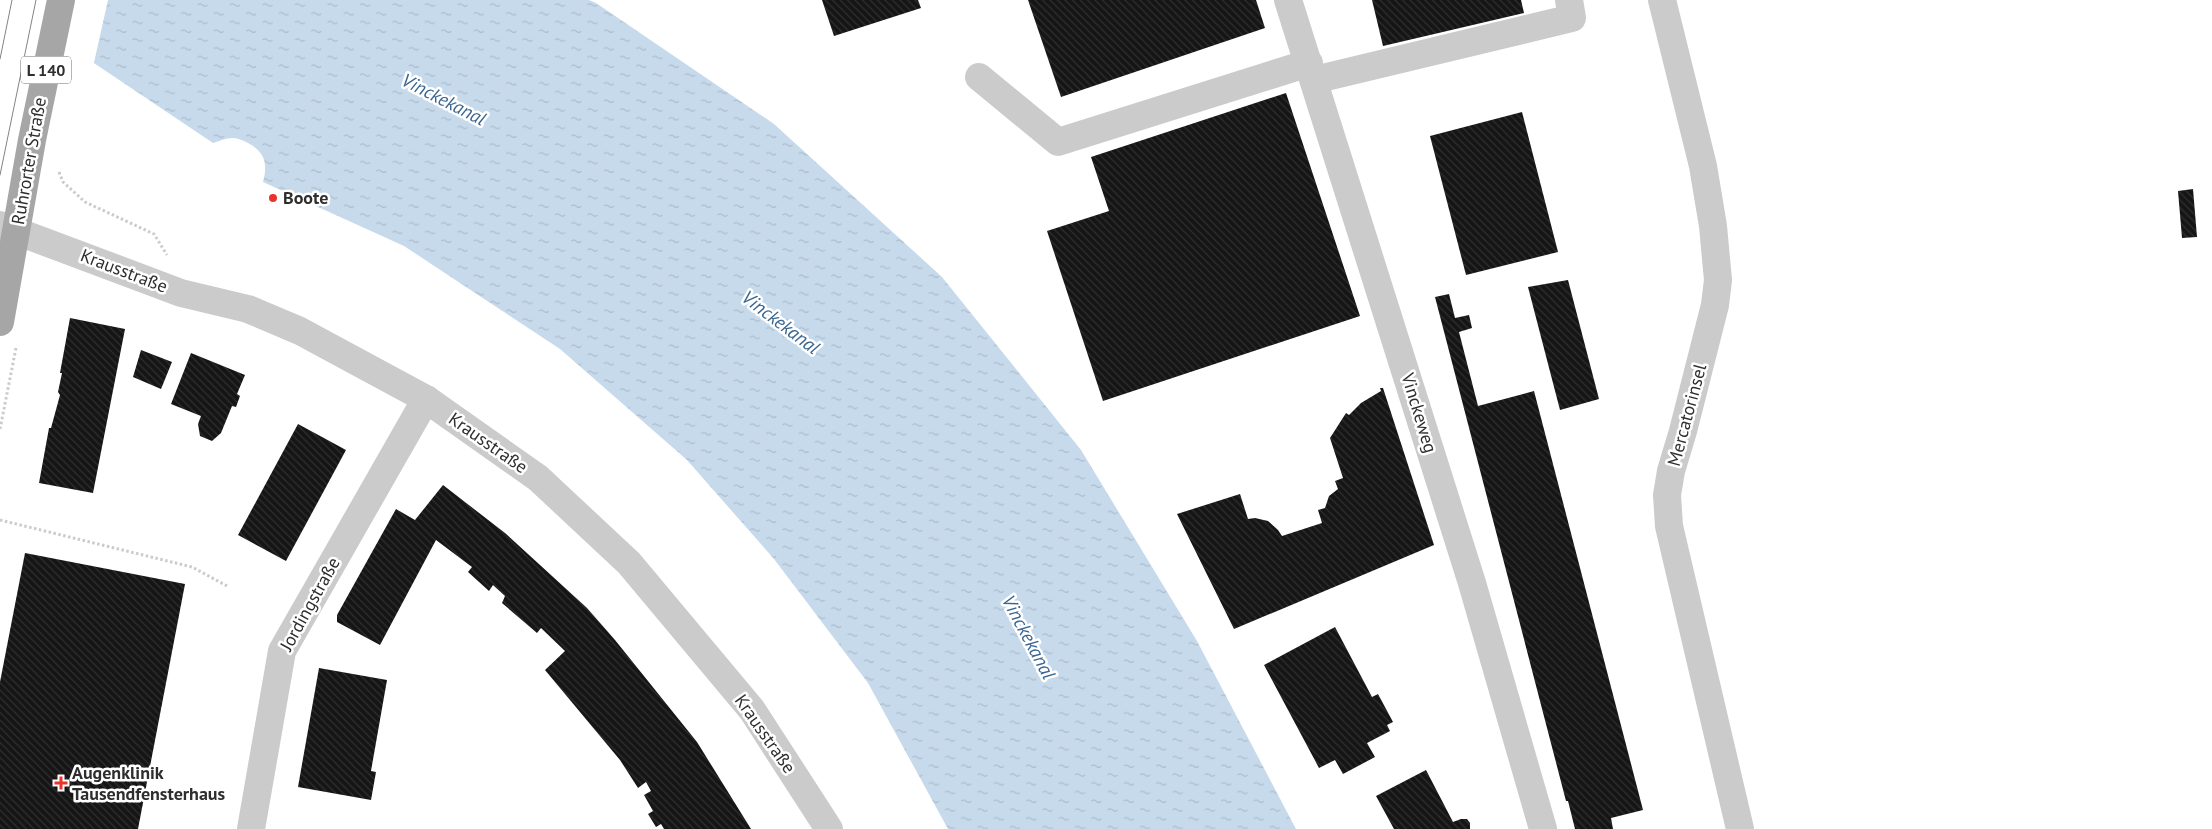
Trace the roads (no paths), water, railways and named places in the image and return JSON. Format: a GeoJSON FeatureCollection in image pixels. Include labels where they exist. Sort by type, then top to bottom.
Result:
{"type":"FeatureCollection","features":[{"type":"Feature","properties":{"kind":"main road","name":"Ruhrorter Straße"},"geometry":{"type":"LineString","coordinates":[[0,322],[8,228],[32,140],[61,0]]}},
{"type":"Feature","properties":{"kind":"street","name":"Vinckeweg"},"geometry":{"type":"LineString","coordinates":[[1288,0],[1472,584],[1543,829]]}},
{"type":"Feature","properties":{"kind":"street"},"geometry":{"type":"LineString","coordinates":[[979,77],[1058,142],[1312,72],[1572,18],[1569,0]]}},
{"type":"Feature","properties":{"kind":"street","name":"Mercatorinsel"},"geometry":{"type":"LineString","coordinates":[[1662,0],[1703,166],[1713,226],[1718,280],[1715,305],[1683,432],[1671,471],[1667,495],[1669,526],[1740,829]]}},
{"type":"Feature","properties":{"kind":"street","name":"Krausstraße"},"geometry":{"type":"LineString","coordinates":[[8,228],[181,293],[248,309],[300,331],[426,399],[538,478],[629,563],[752,710],[829,829]]}},
{"type":"Feature","properties":{"kind":"street","name":"Jordingstraße"},"geometry":{"type":"LineString","coordinates":[[251,829],[282,651],[426,399]]}},
{"type":"Feature","properties":{"kind":"water","name":"Vinckekanal"},"geometry":{"type":"Polygon","coordinates":[[[0,0],[589,0],[596,3],[774,124],[942,277],[1081,450],[1197,641],[1296,829],[948,829],[868,683],[774,559],[687,460],[560,349],[404,246],[263,182],[264,159],[254,147],[234,138],[213,143],[0,0]]]}},
{"type":"Feature","properties":{"kind":"tram line"},"geometry":{"type":"LineString","coordinates":[[0,59],[12,0]]}},
{"type":"Feature","properties":{"kind":"tram line"},"geometry":{"type":"LineString","coordinates":[[0,175],[36,0]]}},
{"type":"Feature","properties":{"kind":"place","name":"Boote"},"geometry":{"type":"Point","coordinates":[273,198]}},
{"type":"Feature","properties":{"kind":"place","name":"Augenklinik Tausendfensterhaus"},"geometry":{"type":"Point","coordinates":[61,783]}}]}
